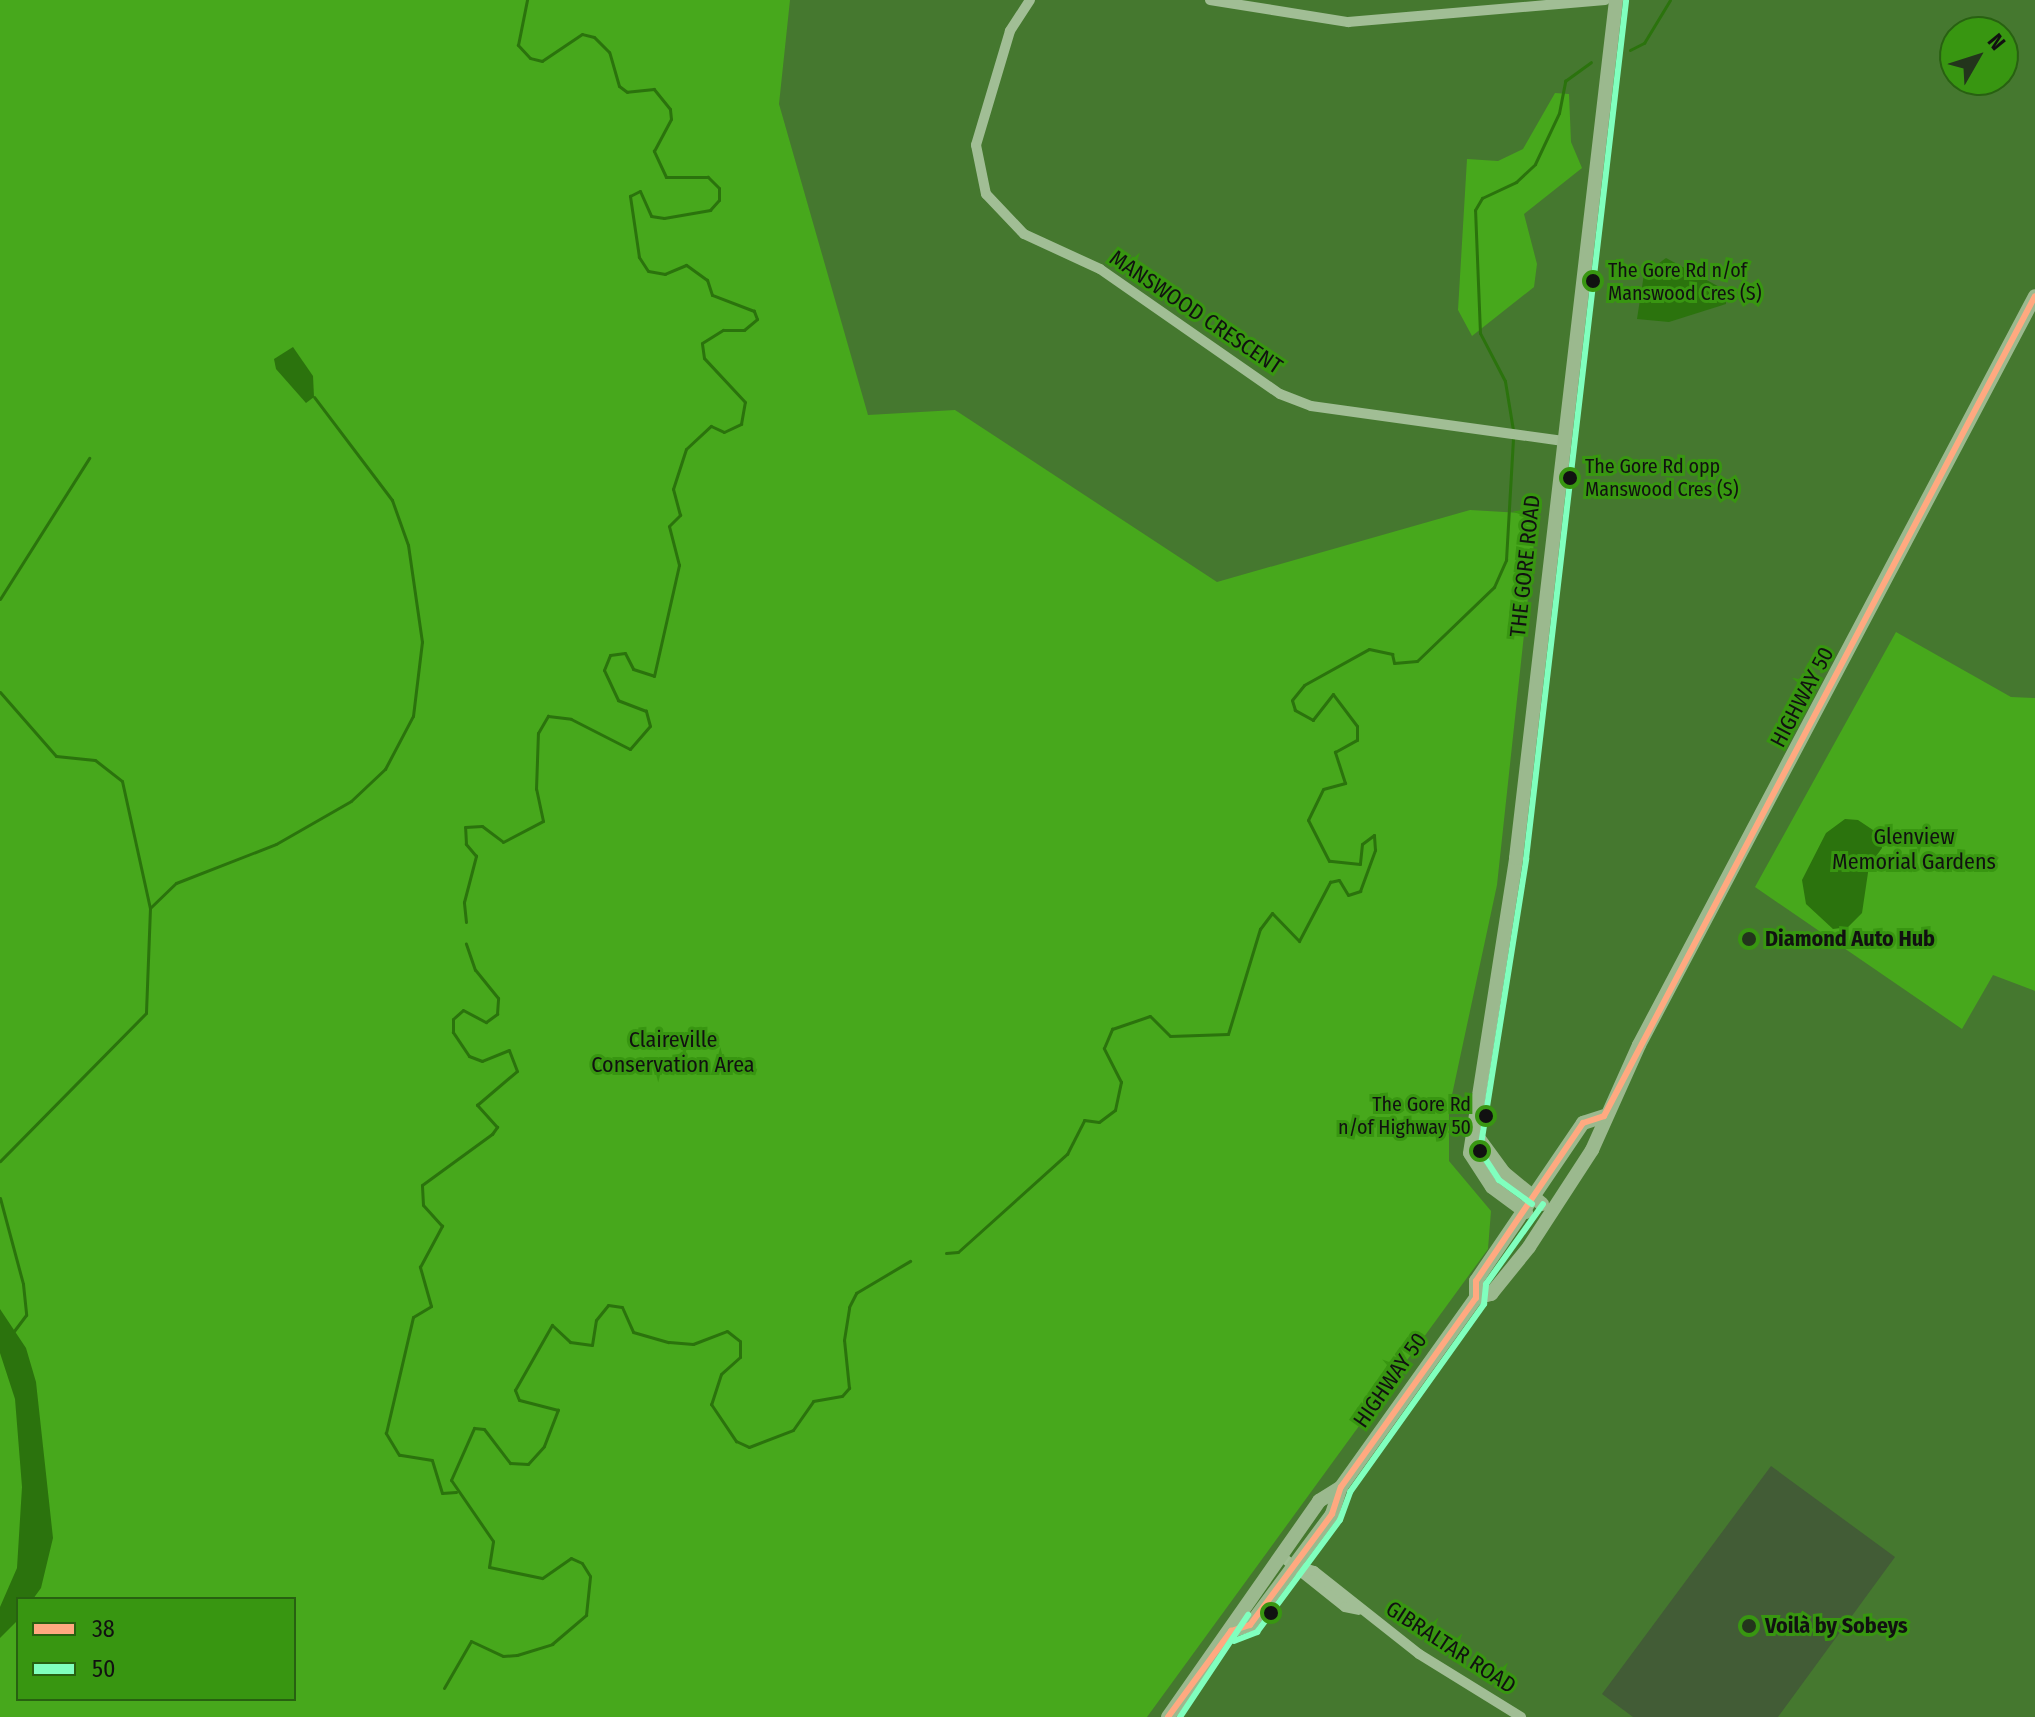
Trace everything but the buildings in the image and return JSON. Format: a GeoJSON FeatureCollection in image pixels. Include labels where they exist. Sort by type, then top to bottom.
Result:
{"type":"FeatureCollection","features":[{"type":"Feature","properties":{"kind":"main road","name":"THE GORE ROAD"},"geometry":{"type":"LineString","coordinates":[[1526,1212],[1480,1172],[1470,1153],[1477,1136],[1477,1100],[1516,858],[1562,441],[1616,0]]}},
{"type":"Feature","properties":{"kind":"main road","name":"HIGHWAY 50"},"geometry":{"type":"LineString","coordinates":[[1476,1298],[1491,1294],[1553,1212],[1601,1134],[1604,1116],[2035,296]]}},
{"type":"Feature","properties":{"kind":"main road","name":"HIGHWAY 50"},"geometry":{"type":"LineString","coordinates":[[1231,1631],[1250,1625],[1332,1514],[1341,1487],[1476,1298],[1476,1281],[1526,1212],[1583,1123],[1604,1116]]}},
{"type":"Feature","properties":{"kind":"main road"},"geometry":{"type":"LineString","coordinates":[[1477,1136],[1504,1173],[1553,1212]]}},
{"type":"Feature","properties":{"kind":"main road","name":"HIGHWAY 50"},"geometry":{"type":"LineString","coordinates":[[1168,1717],[1319,1501],[1341,1487]]}},
{"type":"Feature","properties":{"kind":"street","name":"MANSWOOD CRESCENT"},"geometry":{"type":"LineString","coordinates":[[1030,0],[1010,31],[976,145],[986,194],[1003,216],[1024,234],[1131,289],[1280,394],[1311,406],[1562,441]]}},
{"type":"Feature","properties":{"kind":"street"},"geometry":{"type":"LineString","coordinates":[[1210,0],[1348,22],[1605,0]]}},
{"type":"Feature","properties":{"kind":"street","name":"GIBRALTAR ROAD"},"geometry":{"type":"LineString","coordinates":[[1280,1555],[1294,1565],[1314,1571],[1359,1610],[1521,1717]]}},
{"type":"Feature","properties":{"kind":"green space","name":"Claireville Conservation Area"},"geometry":{"type":"Polygon","coordinates":[[[0,0],[790,0],[779,104],[868,415],[955,410],[1217,582],[1470,510],[1537,514],[1497,885],[1449,1109],[1449,1161],[1491,1211],[1488,1249],[1147,1717],[0,1717],[0,0]]]}},
{"type":"Feature","properties":{"kind":"green space"},"geometry":{"type":"Polygon","coordinates":[[[1555,93],[1569,94],[1571,142],[1582,168],[1524,214],[1537,264],[1534,287],[1472,336],[1458,310],[1467,159],[1498,161],[1523,149],[1555,93]]]}},
{"type":"Feature","properties":{"kind":"green space","name":"Glenview Memorial Gardens"},"geometry":{"type":"Polygon","coordinates":[[[1896,632],[2011,697],[2035,698],[2035,991],[1993,975],[1962,1029],[1755,887],[1896,632]]]}},
{"type":"Feature","properties":{"kind":"shaded area"},"geometry":{"type":"Polygon","coordinates":[[[1666,258],[1725,290],[1726,304],[1669,322],[1637,319],[1644,274],[1666,258]]]}},
{"type":"Feature","properties":{"kind":"shaded area"},"geometry":{"type":"Polygon","coordinates":[[[293,347],[313,376],[314,397],[306,403],[276,369],[274,359],[293,347]]]}},
{"type":"Feature","properties":{"kind":"shaded area"},"geometry":{"type":"Polygon","coordinates":[[[1845,819],[1858,820],[1879,834],[1882,848],[1869,866],[1862,913],[1848,927],[1833,929],[1806,904],[1802,880],[1826,833],[1845,819]]]}},
{"type":"Feature","properties":{"kind":"shaded area"},"geometry":{"type":"Polygon","coordinates":[[[0,1309],[26,1348],[36,1382],[53,1538],[41,1588],[34,1597],[16,1597],[16,1622],[0,1638],[0,1607],[17,1568],[22,1487],[15,1399],[0,1353],[0,1309]]]}},
{"type":"Feature","properties":{"kind":"waterway"},"geometry":{"type":"LineString","coordinates":[[466,922],[464,902],[476,856],[466,844],[465,827],[482,826],[503,842],[543,821],[536,789],[538,733],[548,716],[571,719],[630,749],[650,726],[646,711],[618,700],[604,670],[610,655],[625,653],[633,669],[654,676],[679,565],[669,526],[680,515],[673,489],[686,449],[711,426],[724,432],[741,424],[745,402],[704,358],[702,343],[723,330],[744,330],[757,319],[754,311],[712,295],[707,280],[686,265],[665,274],[648,271],[639,257],[630,196],[640,191],[651,216],[664,218],[710,210],[719,200],[719,188],[708,177],[666,177],[654,151],[671,119],[670,109],[654,89],[627,92],[619,86],[609,52],[594,37],[582,34],[542,61],[530,58],[518,45],[527,0]]}},
{"type":"Feature","properties":{"kind":"waterway"},"geometry":{"type":"LineString","coordinates":[[1630,50],[1644,43],[1670,0]]}},
{"type":"Feature","properties":{"kind":"waterway"},"geometry":{"type":"LineString","coordinates":[[1513,430],[1505,381],[1480,333],[1475,210],[1482,198],[1516,182],[1535,164],[1559,113],[1565,81],[1591,62]]}},
{"type":"Feature","properties":{"kind":"waterway"},"geometry":{"type":"LineString","coordinates":[[150,908],[176,883],[276,844],[351,801],[385,769],[413,716],[422,642],[408,545],[392,500],[314,397]]}},
{"type":"Feature","properties":{"kind":"waterway"},"geometry":{"type":"LineString","coordinates":[[946,1253],[958,1252],[1067,1154],[1084,1120],[1099,1122],[1115,1110],[1121,1082],[1104,1048],[1112,1029],[1150,1016],[1170,1036],[1228,1034],[1260,929],[1272,913],[1299,941],[1330,882],[1339,880],[1348,895],[1360,891],[1375,850],[1374,835],[1362,844],[1360,864],[1329,861],[1308,820],[1323,789],[1345,783],[1335,752],[1357,740],[1357,726],[1333,694],[1313,720],[1295,710],[1292,700],[1304,685],[1369,649],[1392,654],[1394,663],[1417,661],[1494,587],[1506,560],[1513,438]]}},
{"type":"Feature","properties":{"kind":"waterway"},"geometry":{"type":"LineString","coordinates":[[0,599],[89,458]]}},
{"type":"Feature","properties":{"kind":"waterway"},"geometry":{"type":"LineString","coordinates":[[0,692],[56,756],[95,760],[122,781],[150,908],[146,1013],[0,1161]]}},
{"type":"Feature","properties":{"kind":"waterway"},"geometry":{"type":"LineString","coordinates":[[456,1492],[442,1493],[432,1460],[399,1455],[386,1433],[413,1317],[431,1306],[420,1267],[442,1226],[423,1205],[422,1185],[492,1134],[497,1127],[477,1105],[517,1071],[509,1050],[482,1061],[469,1056],[453,1032],[453,1019],[463,1010],[486,1022],[497,1014],[498,998],[475,970],[466,944]]}},
{"type":"Feature","properties":{"kind":"waterway"},"geometry":{"type":"LineString","coordinates":[[0,1198],[23,1284],[26,1315],[14,1331]]}},
{"type":"Feature","properties":{"kind":"waterway"},"geometry":{"type":"LineString","coordinates":[[444,1688],[471,1641],[503,1656],[517,1655],[552,1644],[586,1615],[590,1576],[582,1563],[571,1558],[542,1578],[489,1567],[493,1541],[451,1480],[474,1428],[484,1429],[510,1463],[528,1464],[544,1446],[558,1410],[519,1400],[515,1390],[552,1325],[570,1342],[592,1345],[596,1320],[608,1305],[622,1307],[633,1332],[669,1342],[693,1344],[727,1331],[740,1341],[740,1357],[721,1374],[711,1404],[736,1441],[749,1447],[793,1430],[813,1401],[842,1396],[849,1388],[844,1340],[849,1307],[856,1293],[910,1261]]}},
{"type":"Feature","properties":{"kind":"transit line","name":"50"},"geometry":{"type":"LineString","coordinates":[[1532,1204],[1499,1180],[1480,1151],[1526,859],[1626,1]]}},
{"type":"Feature","properties":{"kind":"transit line","name":"38"},"geometry":{"type":"LineString","coordinates":[[1168,1717],[1231,1631],[1250,1625],[1332,1514],[1341,1487],[1476,1298],[1476,1281],[1583,1123],[1604,1116],[2035,296]]}},
{"type":"Feature","properties":{"kind":"transit line","name":"50"},"geometry":{"type":"LineString","coordinates":[[1234,1641],[1257,1632],[1340,1520],[1350,1492],[1484,1304],[1486,1284],[1543,1204]]}},
{"type":"Feature","properties":{"kind":"transit line","name":"50"},"geometry":{"type":"LineString","coordinates":[[1180,1717],[1248,1615]]}},
{"type":"Feature","properties":{"kind":"place","name":"The Gore Rd n/of Manswood Cres (S)"},"geometry":{"type":"Point","coordinates":[1593,281]}},
{"type":"Feature","properties":{"kind":"place","name":"The Gore Rd opp Manswood Cres (S)"},"geometry":{"type":"Point","coordinates":[1570,478]}},
{"type":"Feature","properties":{"kind":"place","name":"Diamond Auto Hub"},"geometry":{"type":"Point","coordinates":[1749,939]}},
{"type":"Feature","properties":{"kind":"place","name":"The Gore Rd n/of Highway 50"},"geometry":{"type":"Point","coordinates":[1486,1116]}},
{"type":"Feature","properties":{"kind":"place","name":"Voilà by Sobeys"},"geometry":{"type":"Point","coordinates":[1749,1626]}}]}
